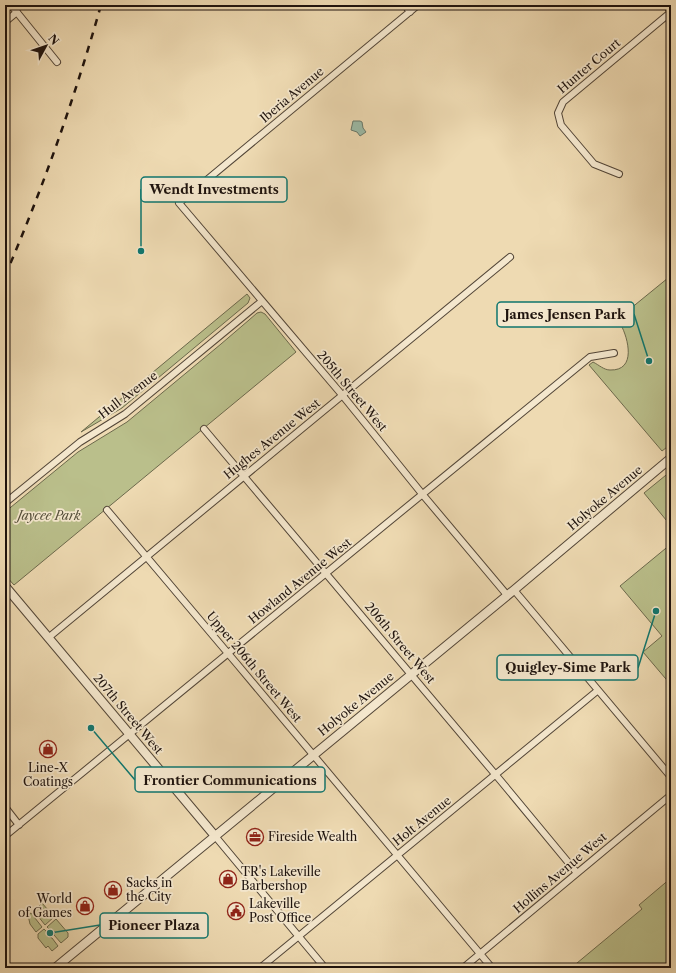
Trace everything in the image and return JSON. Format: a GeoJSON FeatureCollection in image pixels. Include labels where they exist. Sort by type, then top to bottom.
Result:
{"type":"FeatureCollection","features":[{"type":"Feature","properties":{"kind":"main road"},"geometry":{"type":"LineString","coordinates":[[667,5],[671,11]]}},
{"type":"Feature","properties":{"kind":"street"},"geometry":{"type":"LineString","coordinates":[[11,5],[57,62]]}},
{"type":"Feature","properties":{"kind":"street"},"geometry":{"type":"LineString","coordinates":[[405,5],[410,12]]}},
{"type":"Feature","properties":{"kind":"street","name":"Iberia Avenue"},"geometry":{"type":"LineString","coordinates":[[179,203],[418,5]]}},
{"type":"Feature","properties":{"kind":"street","name":"Hunter Court"},"geometry":{"type":"LineString","coordinates":[[619,174],[594,164],[561,125],[558,113],[563,102],[671,11]]}},
{"type":"Feature","properties":{"kind":"street"},"geometry":{"type":"LineString","coordinates":[[5,22],[17,12]]}},
{"type":"Feature","properties":{"kind":"street","name":"205th Street West"},"geometry":{"type":"LineString","coordinates":[[179,203],[342,396],[423,495],[597,691],[671,778]]}},
{"type":"Feature","properties":{"kind":"street","name":"Hughes Avenue West"},"geometry":{"type":"LineString","coordinates":[[48,638],[510,258]]}},
{"type":"Feature","properties":{"kind":"street","name":"Hull Avenue"},"geometry":{"type":"LineString","coordinates":[[5,503],[80,442],[125,414],[262,301]]}},
{"type":"Feature","properties":{"kind":"street","name":"Howland Avenue West"},"geometry":{"type":"LineString","coordinates":[[5,836],[590,357],[614,353]]}},
{"type":"Feature","properties":{"kind":"street","name":"206th Street West"},"geometry":{"type":"LineString","coordinates":[[204,429],[327,573],[577,873]]}},
{"type":"Feature","properties":{"kind":"street","name":"Holyoke Avenue"},"geometry":{"type":"LineString","coordinates":[[55,968],[411,675],[671,458]]}},
{"type":"Feature","properties":{"kind":"street","name":"Upper 206th Street West"},"geometry":{"type":"LineString","coordinates":[[107,510],[492,968]]}},
{"type":"Feature","properties":{"kind":"street","name":"207th Street West"},"geometry":{"type":"LineString","coordinates":[[5,586],[325,968]]}},
{"type":"Feature","properties":{"kind":"street","name":"Holt Avenue"},"geometry":{"type":"LineString","coordinates":[[260,968],[597,691]]}},
{"type":"Feature","properties":{"kind":"street","name":"Hollins Avenue West"},"geometry":{"type":"LineString","coordinates":[[463,968],[671,795]]}},
{"type":"Feature","properties":{"kind":"street"},"geometry":{"type":"LineString","coordinates":[[5,808],[19,824]]}},
{"type":"Feature","properties":{"kind":"green space"},"geometry":{"type":"Polygon","coordinates":[[[671,269],[671,444],[662,451],[589,365],[593,362],[610,370],[619,369],[624,365],[627,360],[628,345],[621,325],[617,326],[614,322],[668,278],[671,269]]]}},
{"type":"Feature","properties":{"kind":"green space"},"geometry":{"type":"Polygon","coordinates":[[[247,294],[250,298],[248,303],[122,408],[81,432],[247,294]]]}},
{"type":"Feature","properties":{"kind":"green space","name":"Jaycee Park"},"geometry":{"type":"Polygon","coordinates":[[[261,312],[265,314],[296,352],[14,585],[5,575],[5,512],[78,452],[127,422],[257,313],[261,312]]]}},
{"type":"Feature","properties":{"kind":"green space"},"geometry":{"type":"Polygon","coordinates":[[[671,471],[671,526],[644,493],[671,471]]]}},
{"type":"Feature","properties":{"kind":"green space"},"geometry":{"type":"Polygon","coordinates":[[[671,544],[671,685],[643,652],[662,636],[620,586],[671,544]]]}},
{"type":"Feature","properties":{"kind":"green space"},"geometry":{"type":"Polygon","coordinates":[[[671,878],[671,968],[571,968],[642,909],[639,905],[671,878]]]}},
{"type":"Feature","properties":{"kind":"green space"},"geometry":{"type":"Polygon","coordinates":[[[42,903],[54,917],[45,925],[34,911],[42,903]]]}},
{"type":"Feature","properties":{"kind":"green space"},"geometry":{"type":"Polygon","coordinates":[[[31,913],[42,927],[36,932],[30,924],[28,915],[31,913]]]}},
{"type":"Feature","properties":{"kind":"green space"},"geometry":{"type":"Polygon","coordinates":[[[56,919],[68,933],[68,937],[61,943],[54,935],[55,932],[47,927],[56,919]]]}},
{"type":"Feature","properties":{"kind":"green space"},"geometry":{"type":"Polygon","coordinates":[[[44,929],[47,936],[52,938],[58,946],[52,951],[48,946],[46,948],[38,938],[38,934],[44,929]]]}},
{"type":"Feature","properties":{"kind":"shaded area"},"geometry":{"type":"Polygon","coordinates":[[[353,121],[362,122],[363,128],[366,132],[360,136],[357,132],[351,130],[353,121]]]}},
{"type":"Feature","properties":{"kind":"railway"},"geometry":{"type":"LineString","coordinates":[[5,276],[58,142],[101,5]]}},
{"type":"Feature","properties":{"kind":"place","name":"Wendt Investments"},"geometry":{"type":"Point","coordinates":[141,251]}},
{"type":"Feature","properties":{"kind":"place","name":"James Jensen Park"},"geometry":{"type":"Point","coordinates":[649,361]}},
{"type":"Feature","properties":{"kind":"place","name":"Quigley-Sime Park"},"geometry":{"type":"Point","coordinates":[656,611]}},
{"type":"Feature","properties":{"kind":"place","name":"Frontier Communications"},"geometry":{"type":"Point","coordinates":[91,728]}},
{"type":"Feature","properties":{"kind":"place","name":"Line-X Coatings"},"geometry":{"type":"Point","coordinates":[48,749]}},
{"type":"Feature","properties":{"kind":"place","name":"Fireside Wealth"},"geometry":{"type":"Point","coordinates":[255,837]}},
{"type":"Feature","properties":{"kind":"place","name":"TR's Lakeville Barbershop"},"geometry":{"type":"Point","coordinates":[228,879]}},
{"type":"Feature","properties":{"kind":"place","name":"Sacks in the City"},"geometry":{"type":"Point","coordinates":[113,890]}},
{"type":"Feature","properties":{"kind":"place","name":"World of Games"},"geometry":{"type":"Point","coordinates":[85,906]}},
{"type":"Feature","properties":{"kind":"place","name":"Lakeville Post Office"},"geometry":{"type":"Point","coordinates":[236,911]}},
{"type":"Feature","properties":{"kind":"place","name":"Pioneer Plaza"},"geometry":{"type":"Point","coordinates":[50,933]}}]}
